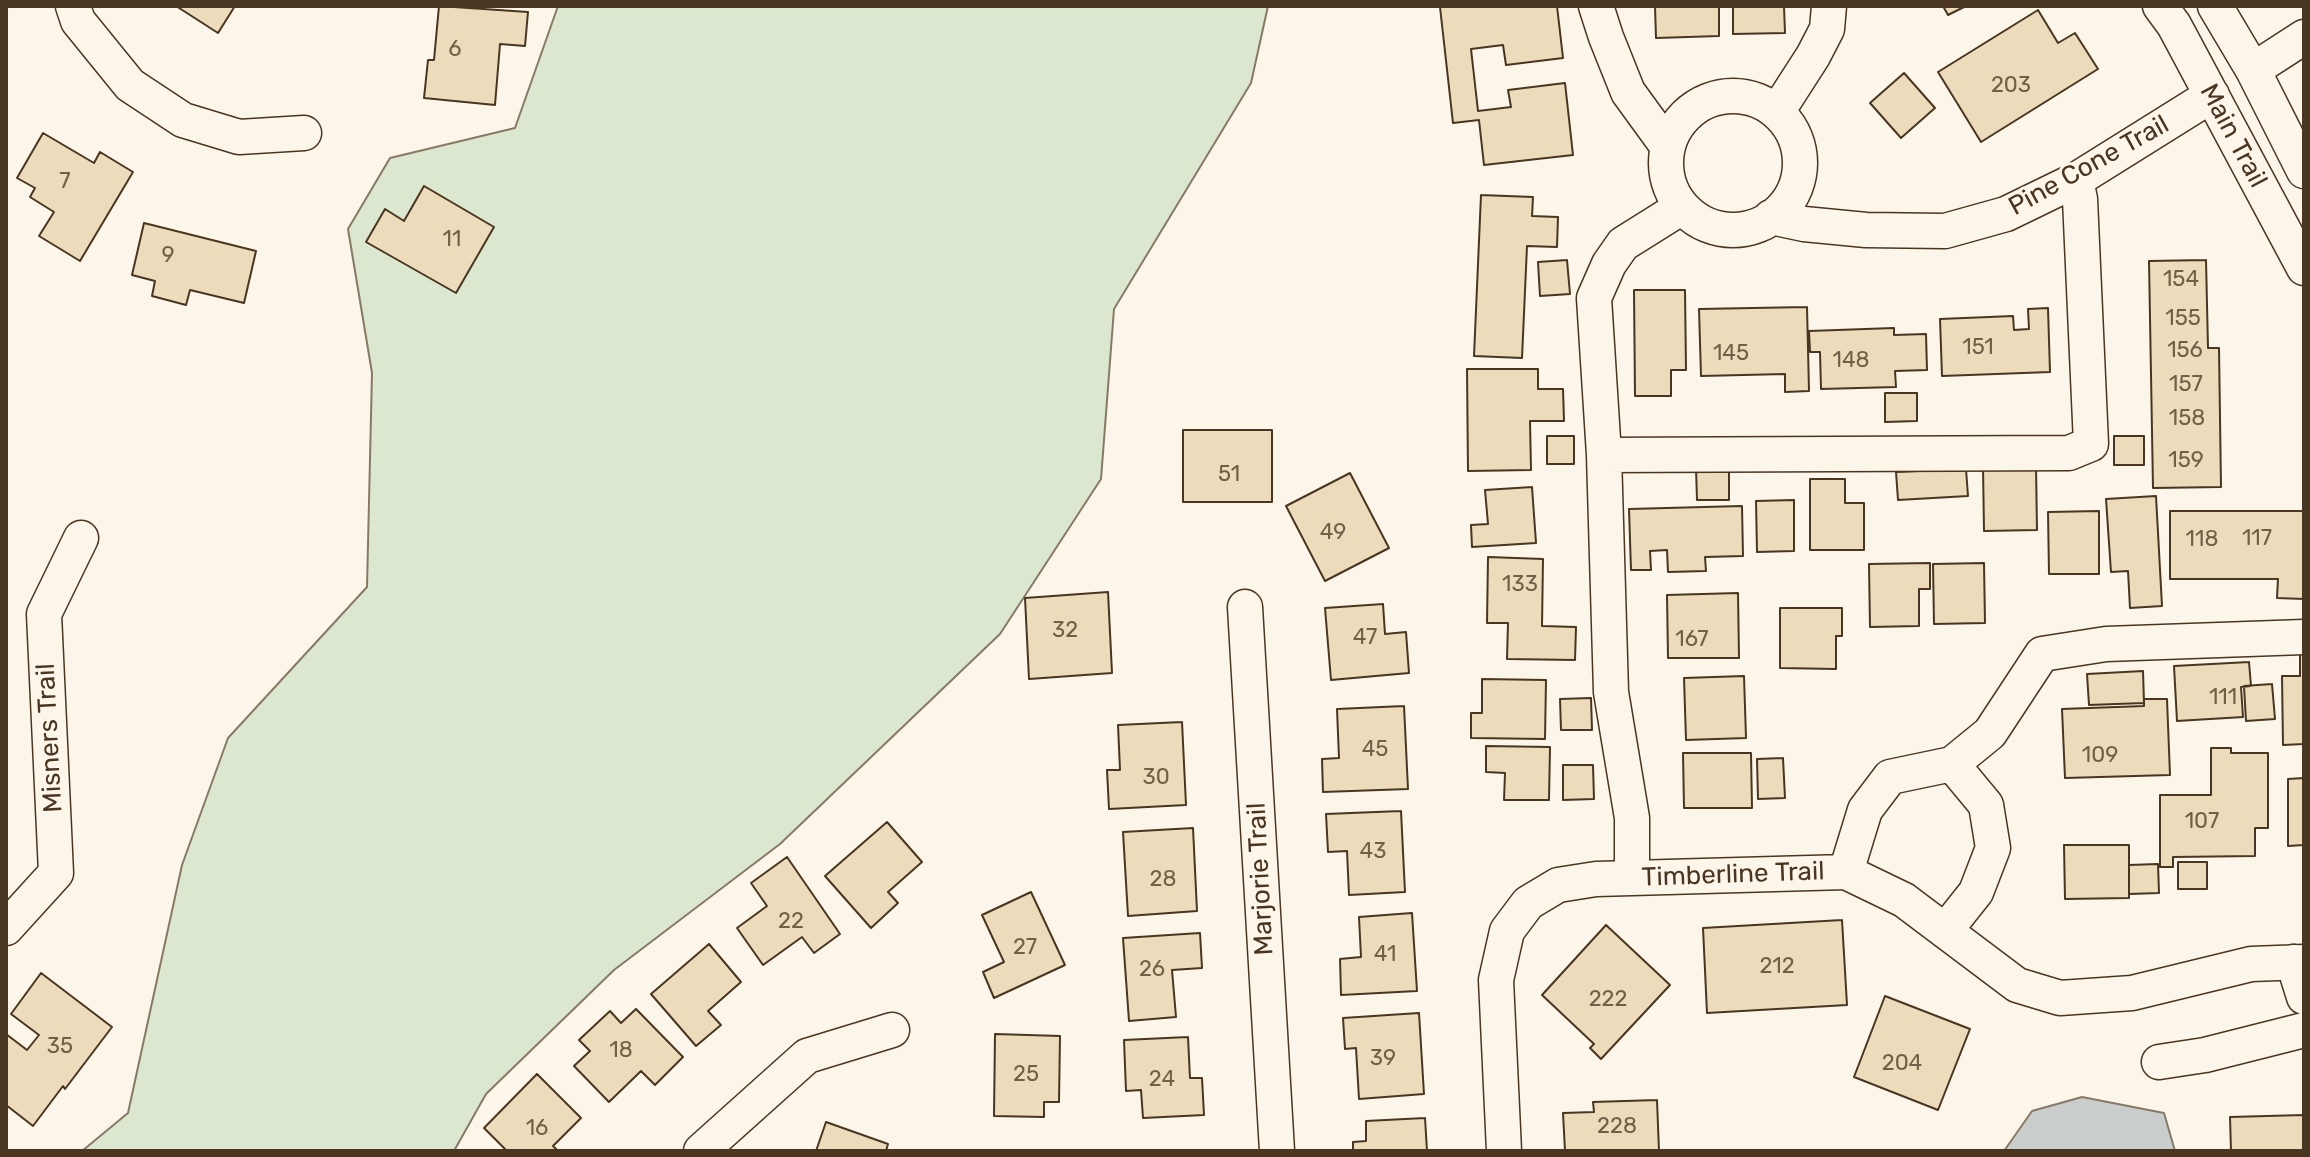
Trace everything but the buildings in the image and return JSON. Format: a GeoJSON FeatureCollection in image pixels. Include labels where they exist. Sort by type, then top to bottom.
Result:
{"type":"FeatureCollection","features":[{"type":"Feature","properties":{"kind":"street"},"geometry":{"type":"LineString","coordinates":[[73,6],[78,21],[130,85],[183,120],[239,137],[304,133]]}},
{"type":"Feature","properties":{"kind":"street"},"geometry":{"type":"LineString","coordinates":[[1596,6],[1628,92],[1668,147]]}},
{"type":"Feature","properties":{"kind":"street"},"geometry":{"type":"LineString","coordinates":[[1777,112],[1827,29],[1829,6]]}},
{"type":"Feature","properties":{"kind":"street","name":"Main Trail"},"geometry":{"type":"LineString","coordinates":[[2160,6],[2212,95],[2304,268]]}},
{"type":"Feature","properties":{"kind":"street"},"geometry":{"type":"LineString","coordinates":[[2188,52],[2222,18]]}},
{"type":"Feature","properties":{"kind":"street","name":"Main Trail"},"geometry":{"type":"LineString","coordinates":[[2222,18],[2253,70],[2304,171]]}},
{"type":"Feature","properties":{"kind":"street"},"geometry":{"type":"LineString","coordinates":[[2253,70],[2304,37]]}},
{"type":"Feature","properties":{"kind":"street","name":"Pine Cone Trail"},"geometry":{"type":"LineString","coordinates":[[1771,217],[1804,224],[1866,230],[1945,231],[2006,214],[2076,180],[2212,95]]}},
{"type":"Feature","properties":{"kind":"street"},"geometry":{"type":"LineString","coordinates":[[1736,96],[1758,100],[1777,112],[1791,128],[1798,149],[1799,171],[1793,192],[1781,210],[1763,223],[1742,230],[1720,229],[1699,221],[1682,207],[1671,187],[1666,166],[1668,147],[1678,124],[1694,107],[1714,98],[1736,96]]}},
{"type":"Feature","properties":{"kind":"street"},"geometry":{"type":"LineString","coordinates":[[2232,134],[2275,112]]}},
{"type":"Feature","properties":{"kind":"street"},"geometry":{"type":"LineString","coordinates":[[1604,455],[2069,453],[2091,444],[2080,199],[2076,180]]}},
{"type":"Feature","properties":{"kind":"street"},"geometry":{"type":"LineString","coordinates":[[1632,878],[1632,818],[1611,692],[1604,455],[1594,298],[1609,264],[1623,244],[1682,207]]}},
{"type":"Feature","properties":{"kind":"street","name":"Misners Trail"},"geometry":{"type":"LineString","coordinates":[[6,928],[56,873],[44,614],[81,538]]}},
{"type":"Feature","properties":{"kind":"street","name":"Marjorie Trail"},"geometry":{"type":"LineString","coordinates":[[1245,607],[1277,1151]]}},
{"type":"Feature","properties":{"kind":"street"},"geometry":{"type":"LineString","coordinates":[[1846,872],[1865,810],[1890,777],[1952,764],[1990,733],[2042,654],[2106,644],[2304,637]]}},
{"type":"Feature","properties":{"kind":"street"},"geometry":{"type":"LineString","coordinates":[[1945,931],[1976,892],[1993,848],[1986,805],[1952,764]]}},
{"type":"Feature","properties":{"kind":"street","name":"Timberline Trail"},"geometry":{"type":"LineString","coordinates":[[1504,1151],[1496,980],[1507,931],[1528,903],[1558,885],[1596,879],[1846,872],[1904,900],[2017,985],[2060,998],[2132,993],[2251,964],[2298,962]]}},
{"type":"Feature","properties":{"kind":"street"},"geometry":{"type":"LineString","coordinates":[[2298,962],[2304,997]]}},
{"type":"Feature","properties":{"kind":"street"},"geometry":{"type":"LineString","coordinates":[[701,1151],[807,1056],[892,1030]]}},
{"type":"Feature","properties":{"kind":"street"},"geometry":{"type":"LineString","coordinates":[[2159,1062],[2205,1055],[2304,1030]]}},
{"type":"Feature","properties":{"kind":"green space"},"geometry":{"type":"Polygon","coordinates":[[[558,6],[1268,6],[1251,83],[1114,309],[1101,479],[1000,634],[780,844],[614,970],[486,1094],[454,1151],[82,1151],[128,1113],[182,865],[228,738],[367,587],[372,373],[348,229],[390,158],[515,128],[558,6]]]}},
{"type":"Feature","properties":{"kind":"shaded area"},"geometry":{"type":"Polygon","coordinates":[[[2082,1097],[2164,1113],[2175,1151],[2004,1151],[2032,1111],[2082,1097]]]}}]}
